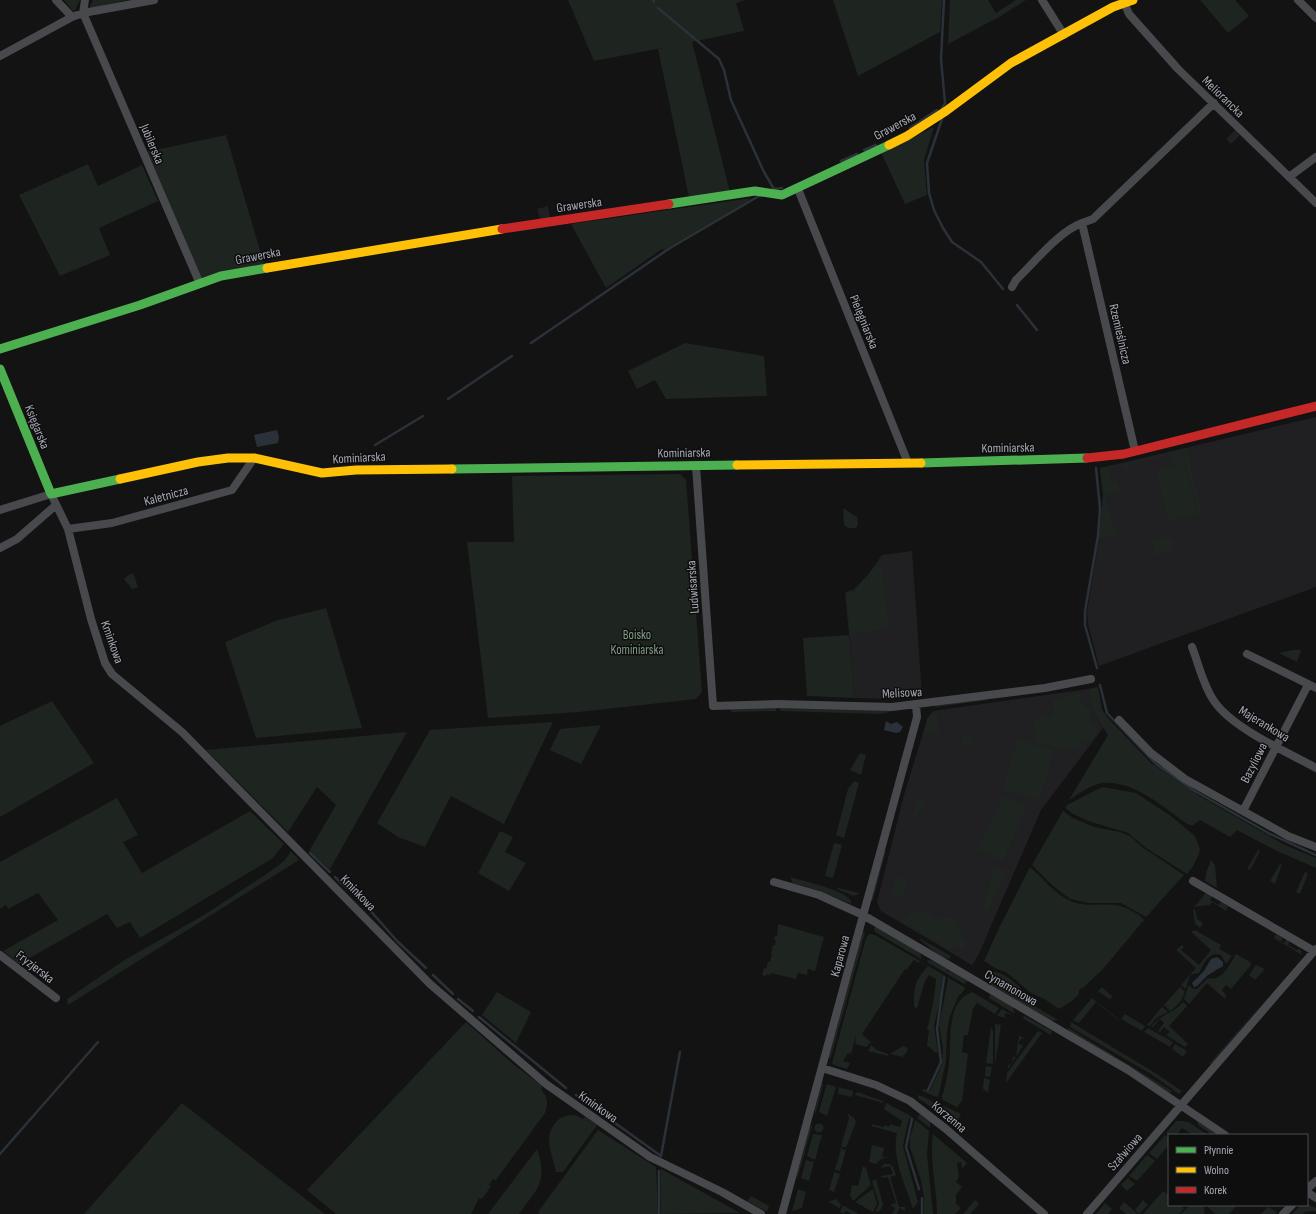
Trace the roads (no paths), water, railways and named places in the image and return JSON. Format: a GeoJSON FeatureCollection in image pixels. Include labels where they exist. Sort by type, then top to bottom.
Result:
{"type":"FeatureCollection","features":[{"type":"Feature","properties":{"kind":"street"},"geometry":{"type":"LineString","coordinates":[[56,0],[72,17]]}},
{"type":"Feature","properties":{"kind":"street"},"geometry":{"type":"LineString","coordinates":[[83,13],[86,0]]}},
{"type":"Feature","properties":{"kind":"street"},"geometry":{"type":"LineString","coordinates":[[0,56],[72,17],[83,13],[154,0]]}},
{"type":"Feature","properties":{"kind":"street"},"geometry":{"type":"LineString","coordinates":[[1042,0],[1064,35]]}},
{"type":"Feature","properties":{"kind":"street","name":"Grawerska"},"geometry":{"type":"LineString","coordinates":[[0,350],[140,305],[221,276],[410,243],[754,191],[782,195],[798,189],[907,136],[946,111],[995,73],[1123,2],[1133,0]]}},
{"type":"Feature","properties":{"kind":"street"},"geometry":{"type":"LineString","coordinates":[[1298,0],[1316,18]]}},
{"type":"Feature","properties":{"kind":"street","name":"Meliorancka"},"geometry":{"type":"LineString","coordinates":[[1123,2],[1129,14],[1178,69],[1316,203]]}},
{"type":"Feature","properties":{"kind":"street","name":"Jubilerska"},"geometry":{"type":"LineString","coordinates":[[83,13],[200,284]]}},
{"type":"Feature","properties":{"kind":"street"},"geometry":{"type":"LineString","coordinates":[[1012,287],[1016,280],[1073,226],[1093,219],[1214,103]]}},
{"type":"Feature","properties":{"kind":"street"},"geometry":{"type":"LineString","coordinates":[[1290,177],[1316,157]]}},
{"type":"Feature","properties":{"kind":"street","name":"Pielęgniarska"},"geometry":{"type":"LineString","coordinates":[[798,189],[908,463]]}},
{"type":"Feature","properties":{"kind":"street","name":"Rzemieślnicza"},"geometry":{"type":"LineString","coordinates":[[1082,223],[1135,451]]}},
{"type":"Feature","properties":{"kind":"street","name":"Księgarska"},"geometry":{"type":"LineString","coordinates":[[0,369],[51,494]]}},
{"type":"Feature","properties":{"kind":"street","name":"Kominiarska"},"geometry":{"type":"LineString","coordinates":[[51,494],[198,462],[228,458],[254,458],[322,473],[356,470],[908,463],[1097,458],[1135,451],[1316,406]]}},
{"type":"Feature","properties":{"kind":"street","name":"Kaletnicza"},"geometry":{"type":"LineString","coordinates":[[70,529],[112,523],[232,490],[254,458]]}},
{"type":"Feature","properties":{"kind":"street","name":"Ludwisarska"},"geometry":{"type":"LineString","coordinates":[[696,466],[713,706]]}},
{"type":"Feature","properties":{"kind":"street"},"geometry":{"type":"LineString","coordinates":[[0,510],[51,494]]}},
{"type":"Feature","properties":{"kind":"street","name":"Kminkowa"},"geometry":{"type":"LineString","coordinates":[[51,494],[56,506],[70,529],[96,633],[105,663],[114,677],[182,732],[430,984],[546,1084],[650,1157],[722,1192],[761,1214]]}},
{"type":"Feature","properties":{"kind":"street"},"geometry":{"type":"LineString","coordinates":[[0,548],[17,539],[50,509],[56,506]]}},
{"type":"Feature","properties":{"kind":"street","name":"Majerankowa"},"geometry":{"type":"LineString","coordinates":[[1192,647],[1207,688],[1217,705],[1235,722],[1316,768]]}},
{"type":"Feature","properties":{"kind":"street"},"geometry":{"type":"LineString","coordinates":[[1248,654],[1312,687]]}},
{"type":"Feature","properties":{"kind":"street","name":"Melisowa"},"geometry":{"type":"LineString","coordinates":[[713,706],[778,704],[892,706],[1045,688],[1091,679]]}},
{"type":"Feature","properties":{"kind":"street","name":"Bazyliowa"},"geometry":{"type":"LineString","coordinates":[[1242,811],[1276,746],[1312,687]]}},
{"type":"Feature","properties":{"kind":"street","name":"Kaparowa"},"geometry":{"type":"LineString","coordinates":[[782,1214],[917,717],[916,704]]}},
{"type":"Feature","properties":{"kind":"street"},"geometry":{"type":"LineString","coordinates":[[1119,720],[1151,752],[1171,769],[1288,836],[1316,847]]}},
{"type":"Feature","properties":{"kind":"street"},"geometry":{"type":"LineString","coordinates":[[1193,881],[1315,950]]}},
{"type":"Feature","properties":{"kind":"street","name":"Cynamonowa"},"geometry":{"type":"LineString","coordinates":[[774,882],[819,894],[863,915],[1128,1070],[1224,1134]]}},
{"type":"Feature","properties":{"kind":"street","name":"Szałwiowa"},"geometry":{"type":"LineString","coordinates":[[1087,1214],[1315,950]]}},
{"type":"Feature","properties":{"kind":"street","name":"Fryzjerska"},"geometry":{"type":"LineString","coordinates":[[0,955],[56,998]]}},
{"type":"Feature","properties":{"kind":"street","name":"Korzenna"},"geometry":{"type":"LineString","coordinates":[[822,1068],[885,1088],[917,1106],[1044,1214]]}},
{"type":"Feature","properties":{"kind":"street"},"geometry":{"type":"LineString","coordinates":[[1308,1189],[1316,1180]]}},
{"type":"Feature","properties":{"kind":"street"},"geometry":{"type":"LineString","coordinates":[[1308,1191],[1316,1198]]}},
{"type":"Feature","properties":{"kind":"street"},"geometry":{"type":"LineString","coordinates":[[1283,1214],[1291,1206]]}},
{"type":"Feature","properties":{"kind":"waterway"},"geometry":{"type":"LineString","coordinates":[[942,108],[945,103],[941,59],[944,0]]}},
{"type":"Feature","properties":{"kind":"waterway"},"geometry":{"type":"LineString","coordinates":[[658,8],[719,59],[724,70],[731,100],[764,172],[774,189],[782,188]]}},
{"type":"Feature","properties":{"kind":"waterway"},"geometry":{"type":"LineString","coordinates":[[910,128],[937,110]]}},
{"type":"Feature","properties":{"kind":"waterway"},"geometry":{"type":"LineString","coordinates":[[942,119],[927,163],[929,193],[934,210],[952,242],[981,262],[1003,289]]}},
{"type":"Feature","properties":{"kind":"waterway"},"geometry":{"type":"LineString","coordinates":[[864,150],[876,145]]}},
{"type":"Feature","properties":{"kind":"waterway"},"geometry":{"type":"LineString","coordinates":[[841,161],[857,154]]}},
{"type":"Feature","properties":{"kind":"waterway"},"geometry":{"type":"LineString","coordinates":[[531,343],[670,248],[759,196]]}},
{"type":"Feature","properties":{"kind":"waterway"},"geometry":{"type":"LineString","coordinates":[[1017,305],[1037,330]]}},
{"type":"Feature","properties":{"kind":"waterway"},"geometry":{"type":"LineString","coordinates":[[448,399],[512,356]]}},
{"type":"Feature","properties":{"kind":"waterway"},"geometry":{"type":"LineString","coordinates":[[375,445],[423,416]]}},
{"type":"Feature","properties":{"kind":"waterway"},"geometry":{"type":"LineString","coordinates":[[1096,468],[1100,508],[1098,536],[1085,611],[1085,625],[1097,668]]}},
{"type":"Feature","properties":{"kind":"waterway"},"geometry":{"type":"LineString","coordinates":[[1100,685],[1107,713],[1156,764],[1193,790],[1270,834],[1316,855]]}},
{"type":"Feature","properties":{"kind":"waterway"},"geometry":{"type":"LineString","coordinates":[[310,853],[330,872]]}},
{"type":"Feature","properties":{"kind":"waterway"},"geometry":{"type":"LineString","coordinates":[[335,877],[362,902]]}},
{"type":"Feature","properties":{"kind":"waterway"},"geometry":{"type":"LineString","coordinates":[[368,908],[398,942],[426,968]]}},
{"type":"Feature","properties":{"kind":"waterway"},"geometry":{"type":"LineString","coordinates":[[433,975],[453,994]]}},
{"type":"Feature","properties":{"kind":"waterway"},"geometry":{"type":"LineString","coordinates":[[928,1090],[941,1062],[937,1029],[944,978]]}},
{"type":"Feature","properties":{"kind":"waterway"},"geometry":{"type":"LineString","coordinates":[[458,999],[473,1011]]}},
{"type":"Feature","properties":{"kind":"waterway"},"geometry":{"type":"LineString","coordinates":[[479,1017],[566,1088]]}},
{"type":"Feature","properties":{"kind":"waterway"},"geometry":{"type":"LineString","coordinates":[[0,1154],[98,1042]]}},
{"type":"Feature","properties":{"kind":"waterway"},"geometry":{"type":"LineString","coordinates":[[576,1095],[661,1156],[680,1052]]}},
{"type":"Feature","properties":{"kind":"waterway"},"geometry":{"type":"LineString","coordinates":[[912,1119],[906,1147],[919,1189]]}},
{"type":"Feature","properties":{"kind":"waterway"},"geometry":{"type":"LineString","coordinates":[[659,1171],[659,1214]]}},
{"type":"Feature","properties":{"kind":"waterway"},"geometry":{"type":"LineString","coordinates":[[922,1198],[922,1214]]}},
{"type":"Feature","properties":{"kind":"park label","name":"Boisko Kominiarska"},"geometry":{"type":"Point","coordinates":[637,642]}}]}
